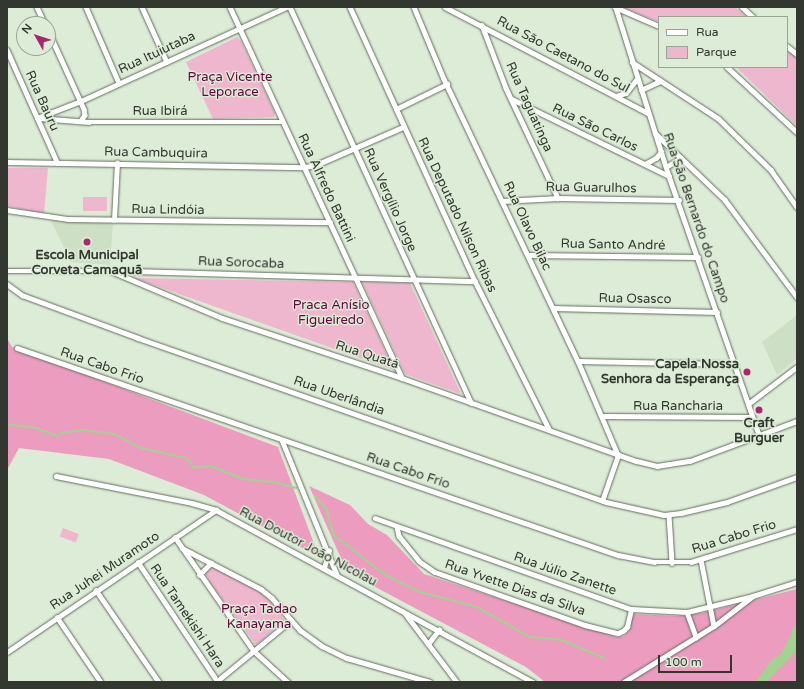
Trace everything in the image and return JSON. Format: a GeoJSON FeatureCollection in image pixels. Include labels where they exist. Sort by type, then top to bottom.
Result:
{"type":"FeatureCollection","features":[{"type":"Feature","properties":{"kind":"street"},"geometry":{"type":"LineString","coordinates":[[86,7],[119,84]]}},
{"type":"Feature","properties":{"kind":"street"},"geometry":{"type":"LineString","coordinates":[[142,7],[166,62]]}},
{"type":"Feature","properties":{"kind":"street","name":"Rua Alfredo Battini"},"geometry":{"type":"LineString","coordinates":[[230,7],[402,378]]}},
{"type":"Feature","properties":{"kind":"street","name":"Rua Ituiutaba"},"geometry":{"type":"LineString","coordinates":[[38,118],[119,84],[239,27],[286,7]]}},
{"type":"Feature","properties":{"kind":"street","name":"Rua Vergílio Jorge"},"geometry":{"type":"LineString","coordinates":[[290,7],[356,149],[413,279],[471,403]]}},
{"type":"Feature","properties":{"kind":"street","name":"Rua Deputado Nilson Ribas"},"geometry":{"type":"LineString","coordinates":[[350,7],[475,281],[549,429]]}},
{"type":"Feature","properties":{"kind":"street","name":"Rua Olavo Bilac"},"geometry":{"type":"LineString","coordinates":[[414,7],[447,84],[578,361],[603,416],[618,455]]}},
{"type":"Feature","properties":{"kind":"street","name":"Rua São Caetano do Sul"},"geometry":{"type":"LineString","coordinates":[[445,7],[482,24],[648,113]]}},
{"type":"Feature","properties":{"kind":"street"},"geometry":{"type":"LineString","coordinates":[[615,7],[658,26]]}},
{"type":"Feature","properties":{"kind":"street","name":"Rua São Bernardo do Campo"},"geometry":{"type":"LineString","coordinates":[[615,7],[654,132],[679,200],[758,435]]}},
{"type":"Feature","properties":{"kind":"street"},"geometry":{"type":"LineString","coordinates":[[742,7],[752,16]]}},
{"type":"Feature","properties":{"kind":"street","name":"Rua Taguatinga"},"geometry":{"type":"LineString","coordinates":[[482,24],[512,99],[558,198]]}},
{"type":"Feature","properties":{"kind":"street"},"geometry":{"type":"LineString","coordinates":[[56,47],[86,115],[81,121]]}},
{"type":"Feature","properties":{"kind":"street"},"geometry":{"type":"LineString","coordinates":[[788,47],[797,54]]}},
{"type":"Feature","properties":{"kind":"street","name":"Rua Bauru"},"geometry":{"type":"LineString","coordinates":[[7,50],[57,162]]}},
{"type":"Feature","properties":{"kind":"street"},"geometry":{"type":"LineString","coordinates":[[631,62],[719,119],[771,170],[797,207]]}},
{"type":"Feature","properties":{"kind":"street"},"geometry":{"type":"LineString","coordinates":[[728,68],[797,132]]}},
{"type":"Feature","properties":{"kind":"street"},"geometry":{"type":"LineString","coordinates":[[616,96],[626,94],[637,79]]}},
{"type":"Feature","properties":{"kind":"street"},"geometry":{"type":"LineString","coordinates":[[641,90],[660,81]]}},
{"type":"Feature","properties":{"kind":"street"},"geometry":{"type":"LineString","coordinates":[[396,109],[447,84]]}},
{"type":"Feature","properties":{"kind":"street","name":"Rua São Carlos"},"geometry":{"type":"LineString","coordinates":[[512,99],[669,176]]}},
{"type":"Feature","properties":{"kind":"street","name":"Rua Ibirá"},"geometry":{"type":"LineString","coordinates":[[38,118],[81,121],[283,122]]}},
{"type":"Feature","properties":{"kind":"street","name":"Rua Cambuquira"},"geometry":{"type":"LineString","coordinates":[[7,162],[316,166],[356,149],[403,126]]}},
{"type":"Feature","properties":{"kind":"street"},"geometry":{"type":"LineString","coordinates":[[654,132],[725,200],[797,297]]}},
{"type":"Feature","properties":{"kind":"street"},"geometry":{"type":"LineString","coordinates":[[645,164],[656,158],[661,152]]}},
{"type":"Feature","properties":{"kind":"street"},"geometry":{"type":"LineString","coordinates":[[666,167],[681,158]]}},
{"type":"Feature","properties":{"kind":"street"},"geometry":{"type":"LineString","coordinates":[[114,220],[117,163]]}},
{"type":"Feature","properties":{"kind":"street","name":"Rua Guarulhos"},"geometry":{"type":"LineString","coordinates":[[502,201],[558,198],[679,200]]}},
{"type":"Feature","properties":{"kind":"street","name":"Rua Lindóia"},"geometry":{"type":"LineString","coordinates":[[7,210],[68,219],[330,222]]}},
{"type":"Feature","properties":{"kind":"street","name":"Rua Santo André"},"geometry":{"type":"LineString","coordinates":[[529,255],[698,257]]}},
{"type":"Feature","properties":{"kind":"street","name":"Rua Sorocaba"},"geometry":{"type":"LineString","coordinates":[[7,271],[134,271],[475,281]]}},
{"type":"Feature","properties":{"kind":"street","name":"Rua Quatá"},"geometry":{"type":"LineString","coordinates":[[111,271],[129,280],[222,318],[402,378],[549,429],[618,455],[651,464],[670,465],[690,460],[797,421]]}},
{"type":"Feature","properties":{"kind":"street"},"geometry":{"type":"LineString","coordinates":[[129,280],[134,271]]}},
{"type":"Feature","properties":{"kind":"street","name":"Rua Uberlândia"},"geometry":{"type":"LineString","coordinates":[[7,284],[22,295],[138,338],[602,501],[669,515]]}},
{"type":"Feature","properties":{"kind":"street","name":"Rua Osasco"},"geometry":{"type":"LineString","coordinates":[[553,308],[717,312]]}},
{"type":"Feature","properties":{"kind":"street","name":"Rua Cabo Frio"},"geometry":{"type":"LineString","coordinates":[[16,348],[618,555],[672,563],[701,560],[797,529]]}},
{"type":"Feature","properties":{"kind":"street"},"geometry":{"type":"LineString","coordinates":[[578,361],[734,364]]}},
{"type":"Feature","properties":{"kind":"street"},"geometry":{"type":"LineString","coordinates":[[748,404],[797,367]]}},
{"type":"Feature","properties":{"kind":"street","name":"Rua Rancharia"},"geometry":{"type":"LineString","coordinates":[[603,416],[752,417]]}},
{"type":"Feature","properties":{"kind":"street"},"geometry":{"type":"LineString","coordinates":[[282,440],[329,551],[337,575]]}},
{"type":"Feature","properties":{"kind":"street"},"geometry":{"type":"LineString","coordinates":[[602,501],[618,455]]}},
{"type":"Feature","properties":{"kind":"street","name":"Rua Doutor João Nicolau"},"geometry":{"type":"LineString","coordinates":[[56,476],[192,503],[216,510],[533,682]]}},
{"type":"Feature","properties":{"kind":"street"},"geometry":{"type":"LineString","coordinates":[[672,563],[669,515],[727,502],[797,477]]}},
{"type":"Feature","properties":{"kind":"street","name":"Rua Juhei Muramoto"},"geometry":{"type":"LineString","coordinates":[[7,652],[96,590],[216,510]]}},
{"type":"Feature","properties":{"kind":"street","name":"Rua Júlio Zanette"},"geometry":{"type":"LineString","coordinates":[[375,518],[631,608],[687,612],[711,608],[797,582]]}},
{"type":"Feature","properties":{"kind":"street","name":"Rua Yvette Dias da Silva"},"geometry":{"type":"LineString","coordinates":[[397,527],[399,536],[419,561],[435,572],[578,622],[618,633],[627,628],[631,608]]}},
{"type":"Feature","properties":{"kind":"street"},"geometry":{"type":"LineString","coordinates":[[175,538],[199,575],[254,651],[288,682]]}},
{"type":"Feature","properties":{"kind":"street"},"geometry":{"type":"LineString","coordinates":[[182,548],[261,589],[272,598],[290,621],[322,646],[347,658],[430,682]]}},
{"type":"Feature","properties":{"kind":"street"},"geometry":{"type":"LineString","coordinates":[[324,568],[329,551]]}},
{"type":"Feature","properties":{"kind":"street"},"geometry":{"type":"LineString","coordinates":[[701,560],[714,626]]}},
{"type":"Feature","properties":{"kind":"street","name":"Rua Tamekishi Hara"},"geometry":{"type":"LineString","coordinates":[[138,562],[217,682]]}},
{"type":"Feature","properties":{"kind":"street"},"geometry":{"type":"LineString","coordinates":[[199,575],[211,563]]}},
{"type":"Feature","properties":{"kind":"street"},"geometry":{"type":"LineString","coordinates":[[96,590],[159,682]]}},
{"type":"Feature","properties":{"kind":"street"},"geometry":{"type":"LineString","coordinates":[[624,682],[714,626],[753,596]]}},
{"type":"Feature","properties":{"kind":"street"},"geometry":{"type":"LineString","coordinates":[[404,612],[457,682]]}},
{"type":"Feature","properties":{"kind":"street"},"geometry":{"type":"LineString","coordinates":[[687,612],[696,637]]}},
{"type":"Feature","properties":{"kind":"street"},"geometry":{"type":"LineString","coordinates":[[57,617],[101,682]]}},
{"type":"Feature","properties":{"kind":"street"},"geometry":{"type":"LineString","coordinates":[[217,682],[290,621]]}},
{"type":"Feature","properties":{"kind":"street"},"geometry":{"type":"LineString","coordinates":[[428,644],[439,630]]}},
{"type":"Feature","properties":{"kind":"street"},"geometry":{"type":"LineString","coordinates":[[450,682],[453,677]]}},
{"type":"Feature","properties":{"kind":"shaded area","name":"Escola Municipal Corveta Camaquã"},"geometry":{"type":"Polygon","coordinates":[[[51,221],[113,223],[110,265],[71,262],[51,221]]]}},
{"type":"Feature","properties":{"kind":"shaded area"},"geometry":{"type":"Polygon","coordinates":[[[797,315],[797,358],[777,375],[762,342],[797,315]]]}},
{"type":"Feature","properties":{"kind":"shaded area"},"geometry":{"type":"Polygon","coordinates":[[[7,338],[12,347],[278,447],[319,557],[204,495],[109,459],[19,448],[7,470],[7,338]]]}},
{"type":"Feature","properties":{"kind":"shaded area"},"geometry":{"type":"Polygon","coordinates":[[[309,486],[350,505],[368,524],[387,535],[424,574],[616,637],[624,636],[629,631],[631,614],[677,616],[703,613],[797,589],[797,682],[545,682],[526,667],[347,572],[309,486]]]}},
{"type":"Feature","properties":{"kind":"shaded area"},"geometry":{"type":"Polygon","coordinates":[[[797,620],[797,650],[766,682],[760,682],[785,647],[797,620]]]}},
{"type":"Feature","properties":{"kind":"green space"},"geometry":{"type":"Polygon","coordinates":[[[622,7],[735,7],[746,16],[658,16],[658,22],[622,7]]]}},
{"type":"Feature","properties":{"kind":"green space","name":"Praça Vicente Leporace"},"geometry":{"type":"Polygon","coordinates":[[[237,37],[241,41],[275,113],[274,117],[213,119],[186,62],[237,37]]]}},
{"type":"Feature","properties":{"kind":"green space"},"geometry":{"type":"Polygon","coordinates":[[[788,50],[797,57],[797,126],[737,68],[788,68],[788,50]]]}},
{"type":"Feature","properties":{"kind":"green space"},"geometry":{"type":"Polygon","coordinates":[[[7,168],[48,168],[44,214],[7,206],[7,168]]]}},
{"type":"Feature","properties":{"kind":"green space"},"geometry":{"type":"Polygon","coordinates":[[[83,197],[107,197],[107,211],[83,211],[83,197]]]}},
{"type":"Feature","properties":{"kind":"green space","name":"Praca Anísio Figueiredo"},"geometry":{"type":"Polygon","coordinates":[[[134,278],[353,282],[394,370],[134,278]]]}},
{"type":"Feature","properties":{"kind":"green space"},"geometry":{"type":"Polygon","coordinates":[[[362,282],[410,283],[461,394],[405,374],[362,282]]]}},
{"type":"Feature","properties":{"kind":"green space"},"geometry":{"type":"Polygon","coordinates":[[[63,528],[79,534],[76,542],[60,536],[63,528]]]}},
{"type":"Feature","properties":{"kind":"green space","name":"Praça Tadao Kanayama"},"geometry":{"type":"Polygon","coordinates":[[[212,567],[260,592],[271,601],[285,621],[256,645],[209,581],[206,573],[212,567]]]}},
{"type":"Feature","properties":{"kind":"waterway"},"geometry":{"type":"LineString","coordinates":[[7,424],[36,428],[58,436],[62,433],[82,430],[114,434],[141,448],[186,458],[195,468],[211,466],[244,479],[274,482],[296,488]]}},
{"type":"Feature","properties":{"kind":"waterway"},"geometry":{"type":"LineString","coordinates":[[315,496],[327,509],[334,535],[387,576],[420,592],[477,607],[530,637],[562,640],[604,658]]}},
{"type":"Feature","properties":{"kind":"waterway"},"geometry":{"type":"LineString","coordinates":[[760,682],[776,661]]}},
{"type":"Feature","properties":{"kind":"place","name":"Escola Municipal Corveta Camaquã"},"geometry":{"type":"Point","coordinates":[87,242]}},
{"type":"Feature","properties":{"kind":"place","name":"Capela Nossa Senhora da Esperança"},"geometry":{"type":"Point","coordinates":[747,372]}},
{"type":"Feature","properties":{"kind":"place","name":"Craft Burguer"},"geometry":{"type":"Point","coordinates":[759,410]}}]}
